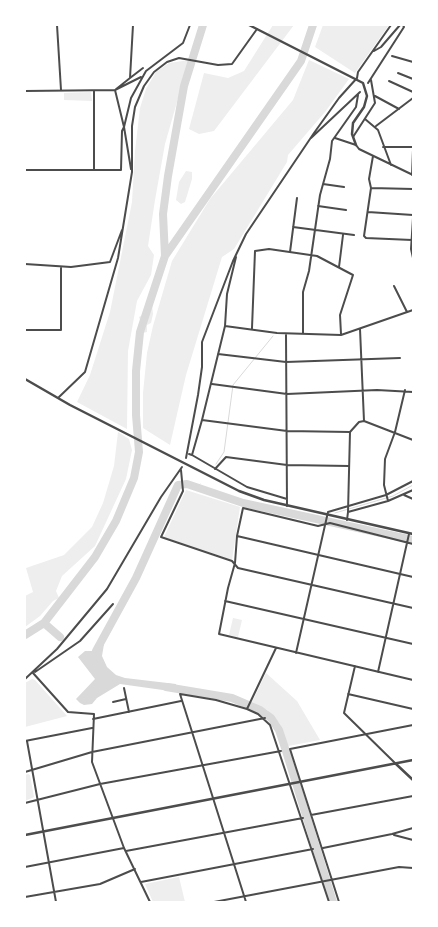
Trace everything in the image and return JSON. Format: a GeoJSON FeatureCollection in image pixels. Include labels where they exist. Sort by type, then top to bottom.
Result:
{"type":"FeatureCollection","features":[{"type":"Feature","properties":{"kind":"street"},"geometry":{"type":"LineString","coordinates":[[58,25],[61,91]]}},
{"type":"Feature","properties":{"kind":"street"},"geometry":{"type":"LineString","coordinates":[[130,78],[133,25]]}},
{"type":"Feature","properties":{"kind":"street"},"geometry":{"type":"LineString","coordinates":[[25,91],[115,90],[141,77],[159,60],[176,50],[183,43],[190,25]]}},
{"type":"Feature","properties":{"kind":"street"},"geometry":{"type":"LineString","coordinates":[[248,25],[259,27],[262,32],[357,78],[363,83],[368,96],[364,107],[353,123],[353,137],[356,145]]}},
{"type":"Feature","properties":{"kind":"street"},"geometry":{"type":"LineString","coordinates":[[186,458],[202,367],[202,342],[236,254],[256,216],[339,98],[357,78],[358,72],[391,25]]}},
{"type":"Feature","properties":{"kind":"street"},"geometry":{"type":"LineString","coordinates":[[353,137],[372,110],[375,96],[370,81],[388,49],[404,27],[401,25],[381,47],[372,52]]}},
{"type":"Feature","properties":{"kind":"street"},"geometry":{"type":"LineString","coordinates":[[59,397],[85,372],[118,258],[132,172],[132,126],[135,107],[144,86],[154,72],[167,62],[178,58],[208,63],[232,64],[259,27]]}},
{"type":"Feature","properties":{"kind":"street"},"geometry":{"type":"LineString","coordinates":[[176,50],[178,58]]}},
{"type":"Feature","properties":{"kind":"street"},"geometry":{"type":"LineString","coordinates":[[392,56],[413,62]]}},
{"type":"Feature","properties":{"kind":"street"},"geometry":{"type":"LineString","coordinates":[[115,90],[143,68]]}},
{"type":"Feature","properties":{"kind":"street"},"geometry":{"type":"LineString","coordinates":[[398,73],[413,79]]}},
{"type":"Feature","properties":{"kind":"street"},"geometry":{"type":"LineString","coordinates":[[25,170],[120,170],[122,131],[131,98],[141,77]]}},
{"type":"Feature","properties":{"kind":"street"},"geometry":{"type":"LineString","coordinates":[[390,81],[413,92]]}},
{"type":"Feature","properties":{"kind":"street"},"geometry":{"type":"LineString","coordinates":[[94,90],[94,169]]}},
{"type":"Feature","properties":{"kind":"street"},"geometry":{"type":"LineString","coordinates":[[115,90],[132,172]]}},
{"type":"Feature","properties":{"kind":"street"},"geometry":{"type":"LineString","coordinates":[[303,334],[303,292],[312,255],[318,206],[323,184],[334,138],[356,107],[359,93],[337,111],[318,134],[310,138]]}},
{"type":"Feature","properties":{"kind":"street"},"geometry":{"type":"LineString","coordinates":[[375,96],[399,109]]}},
{"type":"Feature","properties":{"kind":"street"},"geometry":{"type":"LineString","coordinates":[[376,126],[413,98]]}},
{"type":"Feature","properties":{"kind":"street"},"geometry":{"type":"LineString","coordinates":[[365,119],[376,126],[391,165]]}},
{"type":"Feature","properties":{"kind":"street"},"geometry":{"type":"LineString","coordinates":[[334,138],[356,145],[372,156],[412,175],[413,149],[383,147]]}},
{"type":"Feature","properties":{"kind":"street"},"geometry":{"type":"LineString","coordinates":[[372,156],[371,188],[364,236],[366,238],[412,240]]}},
{"type":"Feature","properties":{"kind":"street"},"geometry":{"type":"LineString","coordinates":[[323,184],[344,187]]}},
{"type":"Feature","properties":{"kind":"street"},"geometry":{"type":"LineString","coordinates":[[371,188],[413,189]]}},
{"type":"Feature","properties":{"kind":"street"},"geometry":{"type":"LineString","coordinates":[[290,252],[297,198]]}},
{"type":"Feature","properties":{"kind":"street"},"geometry":{"type":"LineString","coordinates":[[318,206],[346,210]]}},
{"type":"Feature","properties":{"kind":"street"},"geometry":{"type":"LineString","coordinates":[[368,212],[413,216],[413,258]]}},
{"type":"Feature","properties":{"kind":"street"},"geometry":{"type":"LineString","coordinates":[[293,227],[354,235]]}},
{"type":"Feature","properties":{"kind":"street"},"geometry":{"type":"LineString","coordinates":[[25,264],[61,267],[110,262],[120,232],[124,229]]}},
{"type":"Feature","properties":{"kind":"street"},"geometry":{"type":"LineString","coordinates":[[339,267],[343,234]]}},
{"type":"Feature","properties":{"kind":"street"},"geometry":{"type":"LineString","coordinates":[[252,328],[255,251],[269,249],[312,255],[353,275],[340,315],[341,335]]}},
{"type":"Feature","properties":{"kind":"street"},"geometry":{"type":"LineString","coordinates":[[192,455],[212,384],[217,354],[225,326],[227,294],[236,254]]}},
{"type":"Feature","properties":{"kind":"street"},"geometry":{"type":"LineString","coordinates":[[25,330],[61,330],[61,267]]}},
{"type":"Feature","properties":{"kind":"street"},"geometry":{"type":"LineString","coordinates":[[394,286],[406,312]]}},
{"type":"Feature","properties":{"kind":"street"},"geometry":{"type":"LineString","coordinates":[[225,326],[252,328],[286,334],[341,335],[413,310]]}},
{"type":"Feature","properties":{"kind":"street"},"geometry":{"type":"LineString","coordinates":[[360,329],[364,421]]}},
{"type":"Feature","properties":{"kind":"street"},"geometry":{"type":"LineString","coordinates":[[286,334],[286,506]]}},
{"type":"Feature","properties":{"kind":"street"},"geometry":{"type":"LineString","coordinates":[[217,354],[286,362],[400,358]]}},
{"type":"Feature","properties":{"kind":"street"},"geometry":{"type":"LineString","coordinates":[[25,379],[70,405],[239,491],[326,520],[413,544]]}},
{"type":"Feature","properties":{"kind":"street"},"geometry":{"type":"LineString","coordinates":[[212,384],[287,394],[406,390],[413,392]]}},
{"type":"Feature","properties":{"kind":"street"},"geometry":{"type":"LineString","coordinates":[[387,498],[385,459],[395,432],[406,390]]}},
{"type":"Feature","properties":{"kind":"street"},"geometry":{"type":"LineString","coordinates":[[202,420],[287,431],[350,432]]}},
{"type":"Feature","properties":{"kind":"street"},"geometry":{"type":"LineString","coordinates":[[347,520],[350,432],[360,422],[364,421],[413,440]]}},
{"type":"Feature","properties":{"kind":"street"},"geometry":{"type":"LineString","coordinates":[[188,454],[247,487],[287,499]]}},
{"type":"Feature","properties":{"kind":"street"},"geometry":{"type":"LineString","coordinates":[[215,469],[226,457],[287,465],[349,466]]}},
{"type":"Feature","properties":{"kind":"street"},"geometry":{"type":"LineString","coordinates":[[33,673],[86,617],[107,589],[161,497],[182,468],[184,488],[161,537],[235,563],[238,568],[413,608]]}},
{"type":"Feature","properties":{"kind":"street"},"geometry":{"type":"LineString","coordinates":[[348,509],[387,498],[413,481]]}},
{"type":"Feature","properties":{"kind":"street"},"geometry":{"type":"LineString","coordinates":[[296,653],[328,512],[404,495],[413,490]]}},
{"type":"Feature","properties":{"kind":"street"},"geometry":{"type":"LineString","coordinates":[[404,495],[413,499]]}},
{"type":"Feature","properties":{"kind":"street"},"geometry":{"type":"LineString","coordinates":[[378,672],[410,535],[347,520],[326,520],[318,526],[243,508],[237,536],[235,563],[219,634],[296,653],[354,666],[378,672],[413,680]]}},
{"type":"Feature","properties":{"kind":"street"},"geometry":{"type":"LineString","coordinates":[[237,536],[413,577]]}},
{"type":"Feature","properties":{"kind":"street"},"geometry":{"type":"LineString","coordinates":[[225,601],[413,644]]}},
{"type":"Feature","properties":{"kind":"street"},"geometry":{"type":"LineString","coordinates":[[25,679],[80,641],[113,604]]}},
{"type":"Feature","properties":{"kind":"street"},"geometry":{"type":"LineString","coordinates":[[248,708],[276,648]]}},
{"type":"Feature","properties":{"kind":"street"},"geometry":{"type":"LineString","coordinates":[[354,666],[344,713],[413,780]]}},
{"type":"Feature","properties":{"kind":"street"},"geometry":{"type":"LineString","coordinates":[[33,673],[68,712],[74,714],[92,712],[92,762],[125,849],[150,902]]}},
{"type":"Feature","properties":{"kind":"street"},"geometry":{"type":"LineString","coordinates":[[124,688],[129,712]]}},
{"type":"Feature","properties":{"kind":"street"},"geometry":{"type":"LineString","coordinates":[[246,902],[180,694],[248,708],[265,718],[275,733],[329,902]]}},
{"type":"Feature","properties":{"kind":"street"},"geometry":{"type":"LineString","coordinates":[[348,694],[413,709]]}},
{"type":"Feature","properties":{"kind":"street"},"geometry":{"type":"LineString","coordinates":[[113,702],[126,699]]}},
{"type":"Feature","properties":{"kind":"street"},"geometry":{"type":"LineString","coordinates":[[93,719],[181,701]]}},
{"type":"Feature","properties":{"kind":"street"},"geometry":{"type":"LineString","coordinates":[[25,772],[92,752],[265,718]]}},
{"type":"Feature","properties":{"kind":"street"},"geometry":{"type":"LineString","coordinates":[[339,902],[290,749],[413,725]]}},
{"type":"Feature","properties":{"kind":"street"},"geometry":{"type":"LineString","coordinates":[[56,902],[26,741],[92,728]]}},
{"type":"Feature","properties":{"kind":"street"},"geometry":{"type":"LineString","coordinates":[[25,803],[100,784],[281,751]]}},
{"type":"Feature","properties":{"kind":"street"},"geometry":{"type":"LineString","coordinates":[[25,835],[413,760]]}},
{"type":"Feature","properties":{"kind":"street"},"geometry":{"type":"LineString","coordinates":[[311,816],[413,796]]}},
{"type":"Feature","properties":{"kind":"street"},"geometry":{"type":"LineString","coordinates":[[25,866],[302,818]]}},
{"type":"Feature","properties":{"kind":"street"},"geometry":{"type":"LineString","coordinates":[[321,848],[413,828]]}},
{"type":"Feature","properties":{"kind":"street"},"geometry":{"type":"LineString","coordinates":[[392,834],[413,840]]}},
{"type":"Feature","properties":{"kind":"street"},"geometry":{"type":"LineString","coordinates":[[141,882],[313,849]]}},
{"type":"Feature","properties":{"kind":"street"},"geometry":{"type":"LineString","coordinates":[[214,902],[400,867],[413,868]]}},
{"type":"Feature","properties":{"kind":"street"},"geometry":{"type":"LineString","coordinates":[[25,897],[100,884],[135,869]]}},
{"type":"Feature","properties":{"kind":"street"},"geometry":{"type":"LineString","coordinates":[[395,902],[410,902]]}},
{"type":"Feature","properties":{"kind":"shaded area"},"geometry":{"type":"Polygon","coordinates":[[[273,25],[294,25],[214,131],[199,134],[189,129],[204,73],[228,78],[244,71],[273,25]]]}},
{"type":"Feature","properties":{"kind":"shaded area"},"geometry":{"type":"Polygon","coordinates":[[[323,25],[389,25],[355,73],[315,47],[323,25]]]}},
{"type":"Feature","properties":{"kind":"shaded area"},"geometry":{"type":"Polygon","coordinates":[[[189,60],[165,144],[155,200],[148,246],[154,255],[151,275],[137,301],[128,351],[127,429],[77,402],[90,375],[110,312],[132,202],[140,108],[146,89],[156,72],[169,63],[189,60]]]}},
{"type":"Feature","properties":{"kind":"shaded area"},"geometry":{"type":"Polygon","coordinates":[[[309,60],[349,79],[325,112],[288,155],[287,162],[234,249],[222,257],[186,375],[170,445],[143,428],[143,393],[147,353],[172,261],[210,199],[293,100],[309,60]]]}},
{"type":"Feature","properties":{"kind":"shaded area"},"geometry":{"type":"Polygon","coordinates":[[[91,92],[92,101],[64,100],[64,93],[91,92]]]}},
{"type":"Feature","properties":{"kind":"shaded area"},"geometry":{"type":"Polygon","coordinates":[[[186,171],[192,172],[192,179],[185,202],[181,204],[176,200],[179,182],[186,171]]]}},
{"type":"Feature","properties":{"kind":"shaded area"},"geometry":{"type":"Polygon","coordinates":[[[148,304],[152,305],[153,314],[151,323],[147,325],[147,332],[143,333],[138,329],[141,323],[139,317],[143,315],[148,304]]]}},
{"type":"Feature","properties":{"kind":"shaded area"},"geometry":{"type":"Polygon","coordinates":[[[118,432],[129,439],[132,450],[126,479],[95,546],[62,576],[56,591],[59,598],[53,601],[40,616],[25,627],[25,596],[33,592],[26,568],[64,555],[92,527],[103,503],[114,466],[118,432]]]}},
{"type":"Feature","properties":{"kind":"shaded area"},"geometry":{"type":"Polygon","coordinates":[[[186,490],[240,507],[232,560],[164,537],[186,490]]]}},
{"type":"Feature","properties":{"kind":"shaded area"},"geometry":{"type":"Polygon","coordinates":[[[233,618],[242,620],[238,637],[229,635],[233,618]]]}},
{"type":"Feature","properties":{"kind":"shaded area"},"geometry":{"type":"Polygon","coordinates":[[[99,642],[104,644],[102,656],[107,667],[116,675],[125,678],[176,684],[177,692],[120,684],[97,698],[92,704],[84,705],[80,703],[76,699],[95,679],[78,657],[85,651],[93,651],[99,642]]]}},
{"type":"Feature","properties":{"kind":"shaded area"},"geometry":{"type":"Polygon","coordinates":[[[266,673],[297,701],[320,740],[288,746],[280,724],[267,710],[252,702],[266,673]]]}},
{"type":"Feature","properties":{"kind":"shaded area"},"geometry":{"type":"Polygon","coordinates":[[[32,679],[67,716],[25,727],[25,683],[32,679]]]}},
{"type":"Feature","properties":{"kind":"shaded area"},"geometry":{"type":"Polygon","coordinates":[[[25,775],[30,775],[34,797],[25,801],[25,775]]]}},
{"type":"Feature","properties":{"kind":"shaded area"},"geometry":{"type":"Polygon","coordinates":[[[179,877],[185,902],[153,902],[145,884],[179,877]]]}},
{"type":"Feature","properties":{"kind":"waterway"},"geometry":{"type":"LineString","coordinates":[[165,256],[163,214],[168,176],[184,86],[203,25]]}},
{"type":"Feature","properties":{"kind":"waterway"},"geometry":{"type":"LineString","coordinates":[[25,635],[44,623],[95,557],[116,521],[134,478],[139,452],[136,415],[136,371],[140,332],[165,256],[301,61],[313,25]]}},
{"type":"Feature","properties":{"kind":"waterway"},"geometry":{"type":"LineString","coordinates":[[216,464],[224,452],[233,385],[273,336]]}},
{"type":"Feature","properties":{"kind":"waterway"},"geometry":{"type":"LineString","coordinates":[[96,651],[136,578],[178,485],[187,484],[243,503],[413,540]]}},
{"type":"Feature","properties":{"kind":"waterway"},"geometry":{"type":"LineString","coordinates":[[197,488],[200,484]]}},
{"type":"Feature","properties":{"kind":"waterway"},"geometry":{"type":"LineString","coordinates":[[335,513],[393,496],[413,485]]}},
{"type":"Feature","properties":{"kind":"waterway"},"geometry":{"type":"LineString","coordinates":[[44,623],[60,637]]}},
{"type":"Feature","properties":{"kind":"waterway"},"geometry":{"type":"LineString","coordinates":[[166,687],[232,698],[260,710],[271,718],[279,730],[333,902]]}}]}
